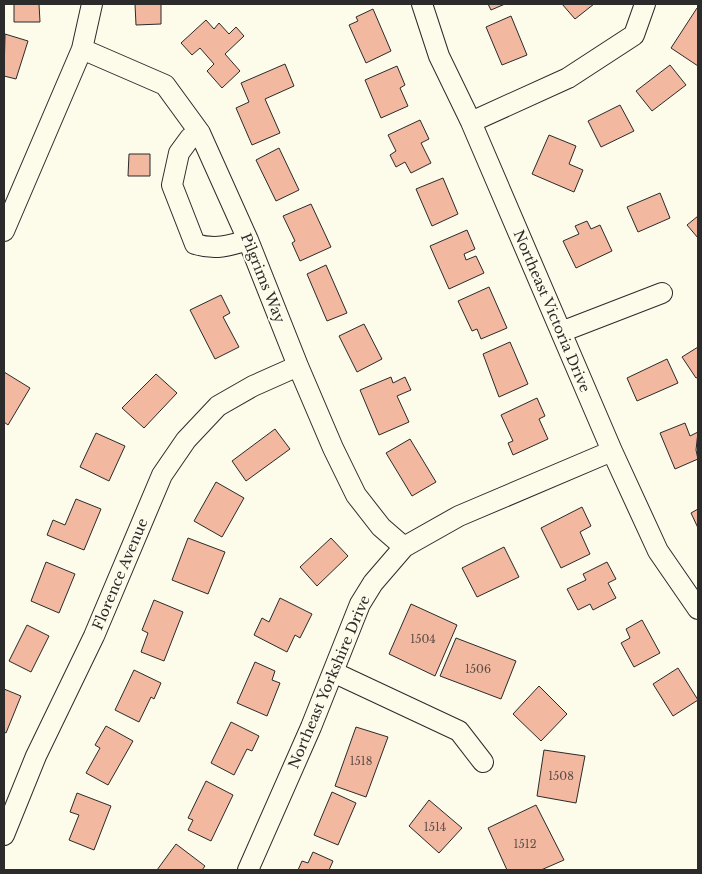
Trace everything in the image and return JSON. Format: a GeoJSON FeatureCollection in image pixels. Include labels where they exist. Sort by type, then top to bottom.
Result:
{"type":"FeatureCollection","features":[{"type":"Feature","properties":{"kind":"street"},"geometry":{"type":"LineString","coordinates":[[4,231],[82,49],[92,4]]}},
{"type":"Feature","properties":{"kind":"street","name":"Northeast Victoria Drive"},"geometry":{"type":"LineString","coordinates":[[422,4],[439,56],[471,122],[612,452],[658,551],[698,609]]}},
{"type":"Feature","properties":{"kind":"street"},"geometry":{"type":"LineString","coordinates":[[471,122],[568,78],[634,35],[645,4]]}},
{"type":"Feature","properties":{"kind":"street","name":"Pilgrims Way"},"geometry":{"type":"LineString","coordinates":[[82,49],[165,84],[200,133],[248,240],[298,366],[356,495],[381,527],[404,547]]}},
{"type":"Feature","properties":{"kind":"street"},"geometry":{"type":"LineString","coordinates":[[200,133],[190,138],[178,152],[172,185],[195,244],[209,248],[225,247],[248,240]]}},
{"type":"Feature","properties":{"kind":"street"},"geometry":{"type":"LineString","coordinates":[[561,332],[662,293]]}},
{"type":"Feature","properties":{"kind":"street","name":"Florence Avenue"},"geometry":{"type":"LineString","coordinates":[[4,836],[36,756],[94,636],[162,475],[186,440],[218,406],[252,386],[298,366]]}},
{"type":"Feature","properties":{"kind":"street","name":"Northeast Yorkshire Drive"},"geometry":{"type":"LineString","coordinates":[[248,870],[333,672],[360,604],[373,582],[404,547],[459,516],[612,452]]}},
{"type":"Feature","properties":{"kind":"street"},"geometry":{"type":"LineString","coordinates":[[333,672],[459,731],[483,762]]}},
{"type":"Feature","properties":{"kind":"building"},"geometry":{"type":"Polygon","coordinates":[[[14,4],[39,4],[40,22],[14,22],[14,4]]]}},
{"type":"Feature","properties":{"kind":"building"},"geometry":{"type":"Polygon","coordinates":[[[135,4],[161,4],[161,24],[136,25],[135,4]]]}},
{"type":"Feature","properties":{"kind":"building"},"geometry":{"type":"Polygon","coordinates":[[[488,4],[505,4],[491,10],[488,4]]]}},
{"type":"Feature","properties":{"kind":"building"},"geometry":{"type":"Polygon","coordinates":[[[562,4],[594,4],[575,19],[562,4]]]}},
{"type":"Feature","properties":{"kind":"building"},"geometry":{"type":"Polygon","coordinates":[[[373,9],[391,51],[366,63],[349,25],[358,21],[356,17],[373,9]]]}},
{"type":"Feature","properties":{"kind":"building"},"geometry":{"type":"Polygon","coordinates":[[[698,9],[698,66],[671,48],[698,9]]]}},
{"type":"Feature","properties":{"kind":"building"},"geometry":{"type":"Polygon","coordinates":[[[511,16],[527,55],[502,65],[486,27],[511,16]]]}},
{"type":"Feature","properties":{"kind":"building"},"geometry":{"type":"Polygon","coordinates":[[[206,20],[214,29],[219,23],[229,34],[236,27],[244,36],[225,54],[240,71],[222,88],[207,71],[214,64],[200,48],[192,55],[181,43],[206,20]]]}},
{"type":"Feature","properties":{"kind":"building"},"geometry":{"type":"Polygon","coordinates":[[[5,34],[28,41],[16,79],[4,76],[5,34]]]}},
{"type":"Feature","properties":{"kind":"building"},"geometry":{"type":"Polygon","coordinates":[[[285,64],[294,86],[265,99],[280,133],[252,145],[236,108],[249,102],[241,83],[285,64]]]}},
{"type":"Feature","properties":{"kind":"building"},"geometry":{"type":"Polygon","coordinates":[[[670,65],[686,85],[652,111],[636,91],[670,65]]]}},
{"type":"Feature","properties":{"kind":"building"},"geometry":{"type":"Polygon","coordinates":[[[397,66],[405,85],[400,88],[408,106],[381,118],[365,80],[397,66]]]}},
{"type":"Feature","properties":{"kind":"building"},"geometry":{"type":"Polygon","coordinates":[[[620,105],[634,131],[601,147],[588,121],[620,105]]]}},
{"type":"Feature","properties":{"kind":"building"},"geometry":{"type":"Polygon","coordinates":[[[420,120],[429,139],[421,143],[431,163],[411,173],[405,162],[396,167],[390,155],[396,151],[388,135],[420,120]]]}},
{"type":"Feature","properties":{"kind":"building"},"geometry":{"type":"Polygon","coordinates":[[[549,135],[576,146],[569,164],[583,170],[574,192],[532,174],[549,135]]]}},
{"type":"Feature","properties":{"kind":"building"},"geometry":{"type":"Polygon","coordinates":[[[279,148],[299,190],[276,201],[256,160],[279,148]]]}},
{"type":"Feature","properties":{"kind":"building"},"geometry":{"type":"Polygon","coordinates":[[[129,154],[150,154],[150,176],[128,176],[129,154]]]}},
{"type":"Feature","properties":{"kind":"building"},"geometry":{"type":"Polygon","coordinates":[[[443,178],[458,214],[432,226],[416,189],[443,178]]]}},
{"type":"Feature","properties":{"kind":"building"},"geometry":{"type":"Polygon","coordinates":[[[660,193],[670,218],[638,232],[627,207],[660,193]]]}},
{"type":"Feature","properties":{"kind":"building"},"geometry":{"type":"Polygon","coordinates":[[[311,204],[331,247],[300,261],[292,243],[295,241],[283,216],[311,204]]]}},
{"type":"Feature","properties":{"kind":"building"},"geometry":{"type":"Polygon","coordinates":[[[698,216],[698,238],[687,225],[698,216]]]}},
{"type":"Feature","properties":{"kind":"building"},"geometry":{"type":"Polygon","coordinates":[[[587,221],[591,229],[600,225],[612,251],[576,268],[563,241],[579,234],[575,226],[587,221]]]}},
{"type":"Feature","properties":{"kind":"building"},"geometry":{"type":"Polygon","coordinates":[[[467,230],[475,249],[464,254],[466,260],[476,256],[484,273],[449,289],[430,246],[467,230]]]}},
{"type":"Feature","properties":{"kind":"building"},"geometry":{"type":"Polygon","coordinates":[[[326,265],[347,313],[327,321],[307,274],[326,265]]]}},
{"type":"Feature","properties":{"kind":"building"},"geometry":{"type":"Polygon","coordinates":[[[489,287],[507,328],[481,339],[477,329],[472,331],[458,301],[489,287]]]}},
{"type":"Feature","properties":{"kind":"building"},"geometry":{"type":"Polygon","coordinates":[[[221,295],[230,313],[223,317],[239,347],[215,359],[190,310],[221,295]]]}},
{"type":"Feature","properties":{"kind":"building"},"geometry":{"type":"Polygon","coordinates":[[[364,324],[382,359],[357,372],[339,336],[364,324]]]}},
{"type":"Feature","properties":{"kind":"building"},"geometry":{"type":"Polygon","coordinates":[[[510,342],[528,384],[499,397],[483,354],[510,342]]]}},
{"type":"Feature","properties":{"kind":"building"},"geometry":{"type":"Polygon","coordinates":[[[698,347],[698,377],[696,378],[682,357],[698,347]]]}},
{"type":"Feature","properties":{"kind":"building"},"geometry":{"type":"Polygon","coordinates":[[[667,359],[678,383],[637,401],[627,378],[667,359]]]}},
{"type":"Feature","properties":{"kind":"building"},"geometry":{"type":"Polygon","coordinates":[[[4,372],[30,388],[8,425],[4,422],[4,372]]]}},
{"type":"Feature","properties":{"kind":"building"},"geometry":{"type":"Polygon","coordinates":[[[156,374],[177,393],[144,428],[122,408],[156,374]]]}},
{"type":"Feature","properties":{"kind":"building"},"geometry":{"type":"Polygon","coordinates":[[[391,377],[393,383],[405,377],[411,390],[397,396],[409,422],[379,435],[360,390],[391,377]]]}},
{"type":"Feature","properties":{"kind":"building"},"geometry":{"type":"Polygon","coordinates":[[[537,398],[545,416],[539,419],[548,439],[513,455],[508,443],[513,441],[501,415],[537,398]]]}},
{"type":"Feature","properties":{"kind":"building"},"geometry":{"type":"Polygon","coordinates":[[[685,423],[690,436],[698,432],[696,450],[698,459],[675,469],[660,433],[685,423]]]}},
{"type":"Feature","properties":{"kind":"building"},"geometry":{"type":"Polygon","coordinates":[[[275,429],[290,449],[246,481],[232,461],[275,429]]]}},
{"type":"Feature","properties":{"kind":"building"},"geometry":{"type":"Polygon","coordinates":[[[96,433],[125,446],[109,481],[80,467],[96,433]]]}},
{"type":"Feature","properties":{"kind":"building"},"geometry":{"type":"Polygon","coordinates":[[[410,439],[436,482],[412,496],[386,453],[410,439]]]}},
{"type":"Feature","properties":{"kind":"building"},"geometry":{"type":"Polygon","coordinates":[[[216,482],[244,498],[222,537],[194,521],[216,482]]]}},
{"type":"Feature","properties":{"kind":"building"},"geometry":{"type":"Polygon","coordinates":[[[76,499],[101,509],[84,550],[47,535],[53,520],[65,525],[76,499]]]}},
{"type":"Feature","properties":{"kind":"building"},"geometry":{"type":"Polygon","coordinates":[[[582,507],[591,526],[580,532],[590,554],[561,568],[541,528],[582,507]]]}},
{"type":"Feature","properties":{"kind":"building"},"geometry":{"type":"Polygon","coordinates":[[[698,509],[698,528],[691,513],[698,509]]]}},
{"type":"Feature","properties":{"kind":"building"},"geometry":{"type":"Polygon","coordinates":[[[188,538],[225,552],[208,594],[172,580],[188,538]]]}},
{"type":"Feature","properties":{"kind":"building"},"geometry":{"type":"Polygon","coordinates":[[[331,538],[348,556],[317,586],[300,567],[331,538]]]}},
{"type":"Feature","properties":{"kind":"building"},"geometry":{"type":"Polygon","coordinates":[[[504,547],[519,577],[477,597],[462,568],[504,547]]]}},
{"type":"Feature","properties":{"kind":"building"},"geometry":{"type":"Polygon","coordinates":[[[46,562],[75,574],[59,613],[31,601],[46,562]]]}},
{"type":"Feature","properties":{"kind":"building"},"geometry":{"type":"Polygon","coordinates":[[[607,562],[616,579],[608,583],[616,598],[593,610],[590,604],[578,610],[567,589],[586,580],[583,574],[607,562]]]}},
{"type":"Feature","properties":{"kind":"building"},"geometry":{"type":"Polygon","coordinates":[[[280,598],[312,614],[300,638],[295,635],[287,652],[254,635],[262,618],[269,622],[280,598]]]}},
{"type":"Feature","properties":{"kind":"building"},"geometry":{"type":"Polygon","coordinates":[[[154,600],[183,612],[164,661],[141,652],[148,633],[142,630],[154,600]]]}},
{"type":"Feature","properties":{"kind":"building"},"geometry":{"type":"Polygon","coordinates":[[[411,604],[457,625],[435,676],[389,654],[411,604]]]}},
{"type":"Feature","properties":{"kind":"building"},"geometry":{"type":"Polygon","coordinates":[[[642,620],[660,653],[634,667],[621,643],[630,638],[626,629],[642,620]]]}},
{"type":"Feature","properties":{"kind":"building"},"geometry":{"type":"Polygon","coordinates":[[[27,625],[49,636],[31,672],[9,661],[27,625]]]}},
{"type":"Feature","properties":{"kind":"building"},"geometry":{"type":"Polygon","coordinates":[[[456,638],[516,661],[501,699],[440,676],[456,638]]]}},
{"type":"Feature","properties":{"kind":"building"},"geometry":{"type":"Polygon","coordinates":[[[255,662],[275,671],[272,680],[280,683],[267,716],[237,703],[255,662]]]}},
{"type":"Feature","properties":{"kind":"building"},"geometry":{"type":"Polygon","coordinates":[[[678,668],[698,700],[673,716],[653,684],[678,668]]]}},
{"type":"Feature","properties":{"kind":"building"},"geometry":{"type":"Polygon","coordinates":[[[134,670],[161,683],[154,699],[151,697],[139,722],[115,710],[134,670]]]}},
{"type":"Feature","properties":{"kind":"building"},"geometry":{"type":"Polygon","coordinates":[[[539,686],[567,714],[541,741],[513,714],[539,686]]]}},
{"type":"Feature","properties":{"kind":"building"},"geometry":{"type":"Polygon","coordinates":[[[4,689],[21,696],[6,733],[4,732],[4,689]]]}},
{"type":"Feature","properties":{"kind":"building"},"geometry":{"type":"Polygon","coordinates":[[[231,722],[259,736],[252,751],[247,749],[234,775],[211,763],[231,722]]]}},
{"type":"Feature","properties":{"kind":"building"},"geometry":{"type":"Polygon","coordinates":[[[106,726],[133,741],[108,785],[86,773],[100,748],[95,745],[106,726]]]}},
{"type":"Feature","properties":{"kind":"building"},"geometry":{"type":"Polygon","coordinates":[[[356,727],[388,737],[366,797],[335,786],[356,727]]]}},
{"type":"Feature","properties":{"kind":"building"},"geometry":{"type":"Polygon","coordinates":[[[544,750],[585,756],[576,803],[537,796],[544,750]]]}},
{"type":"Feature","properties":{"kind":"building"},"geometry":{"type":"Polygon","coordinates":[[[206,781],[233,795],[211,841],[188,830],[193,820],[188,818],[206,781]]]}},
{"type":"Feature","properties":{"kind":"building"},"geometry":{"type":"Polygon","coordinates":[[[332,792],[356,803],[338,845],[314,835],[332,792]]]}},
{"type":"Feature","properties":{"kind":"building"},"geometry":{"type":"Polygon","coordinates":[[[77,793],[111,806],[94,850],[69,840],[79,815],[70,812],[77,793]]]}},
{"type":"Feature","properties":{"kind":"building"},"geometry":{"type":"Polygon","coordinates":[[[429,800],[462,828],[439,853],[409,826],[429,800]]]}},
{"type":"Feature","properties":{"kind":"building"},"geometry":{"type":"Polygon","coordinates":[[[536,805],[564,860],[541,870],[507,870],[488,828],[536,805]]]}},
{"type":"Feature","properties":{"kind":"building"},"geometry":{"type":"Polygon","coordinates":[[[176,844],[205,866],[202,870],[157,870],[176,844]]]}},
{"type":"Feature","properties":{"kind":"building"},"geometry":{"type":"Polygon","coordinates":[[[313,852],[333,861],[329,870],[298,870],[302,861],[308,863],[313,852]]]}}]}
